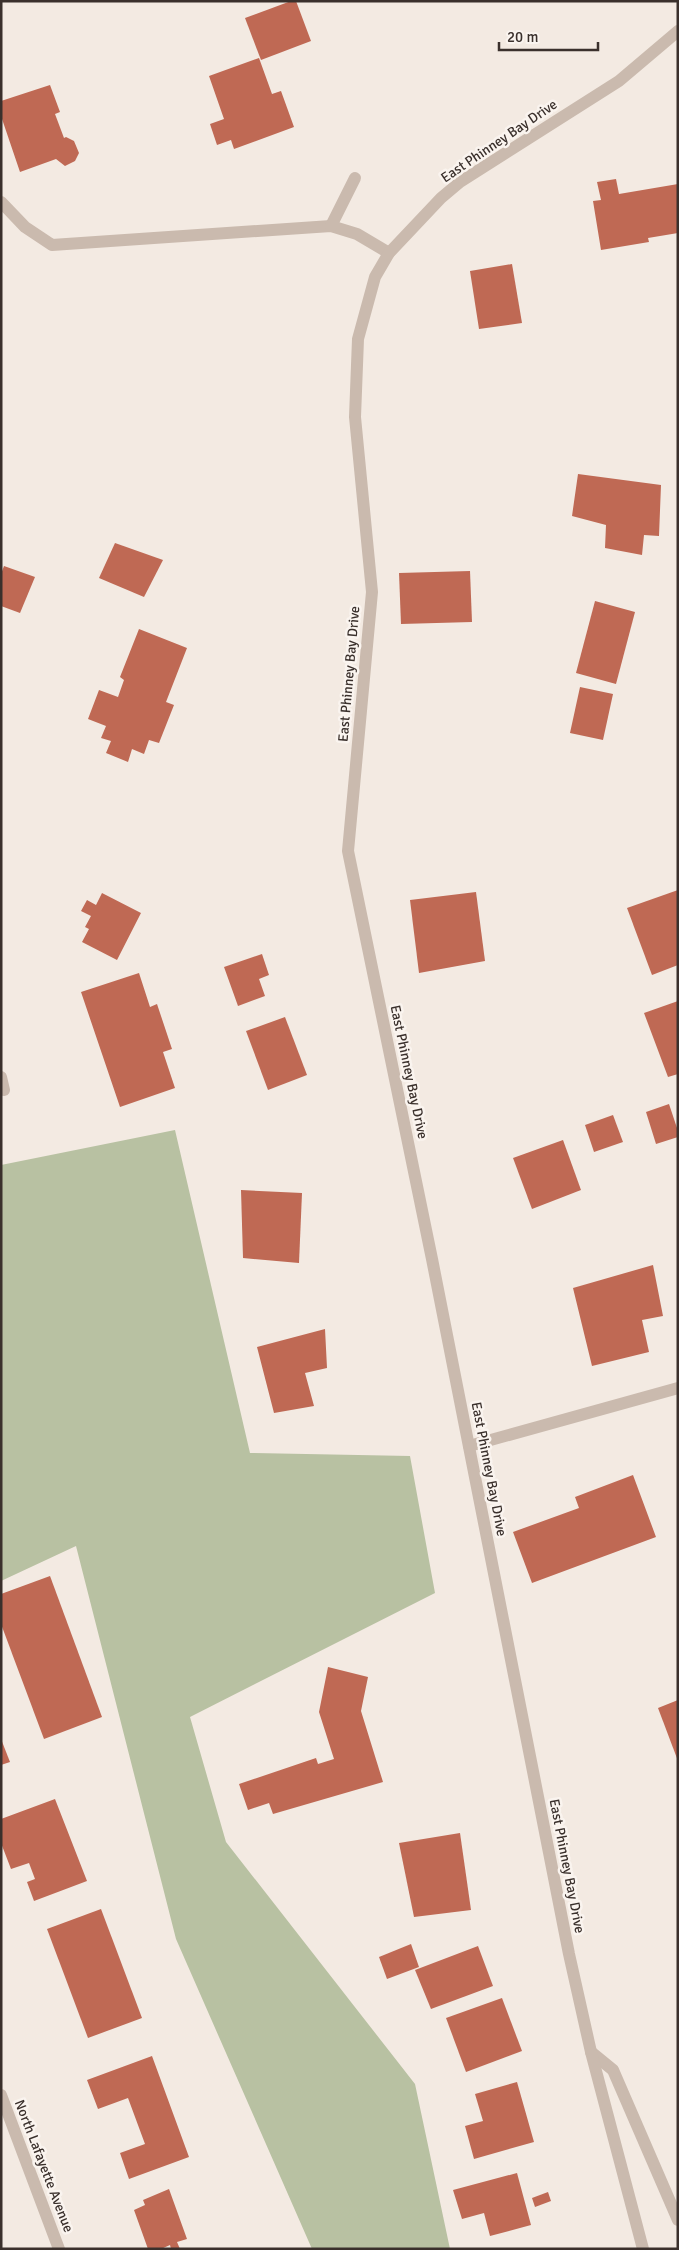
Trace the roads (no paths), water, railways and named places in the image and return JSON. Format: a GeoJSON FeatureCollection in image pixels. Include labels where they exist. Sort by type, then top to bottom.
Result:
{"type":"FeatureCollection","features":[{"type":"Feature","properties":{"kind":"street","name":"East Phinney Bay Drive"},"geometry":{"type":"LineString","coordinates":[[643,2249],[591,2052],[570,1954],[348,852],[372,592],[355,418],[358,339],[375,278],[389,253],[441,198],[460,182],[619,81],[678,31]]}},
{"type":"Feature","properties":{"kind":"street"},"geometry":{"type":"LineString","coordinates":[[331,226],[355,178]]}},
{"type":"Feature","properties":{"kind":"street"},"geometry":{"type":"LineString","coordinates":[[1,202],[24,227],[52,245],[331,226],[357,234],[389,253]]}},
{"type":"Feature","properties":{"kind":"street"},"geometry":{"type":"LineString","coordinates":[[469,1446],[678,1388]]}},
{"type":"Feature","properties":{"kind":"street"},"geometry":{"type":"LineString","coordinates":[[591,2052],[613,2070],[678,2220]]}},
{"type":"Feature","properties":{"kind":"street","name":"North Lafayette Avenue"},"geometry":{"type":"LineString","coordinates":[[1,2094],[59,2249]]}}]}
